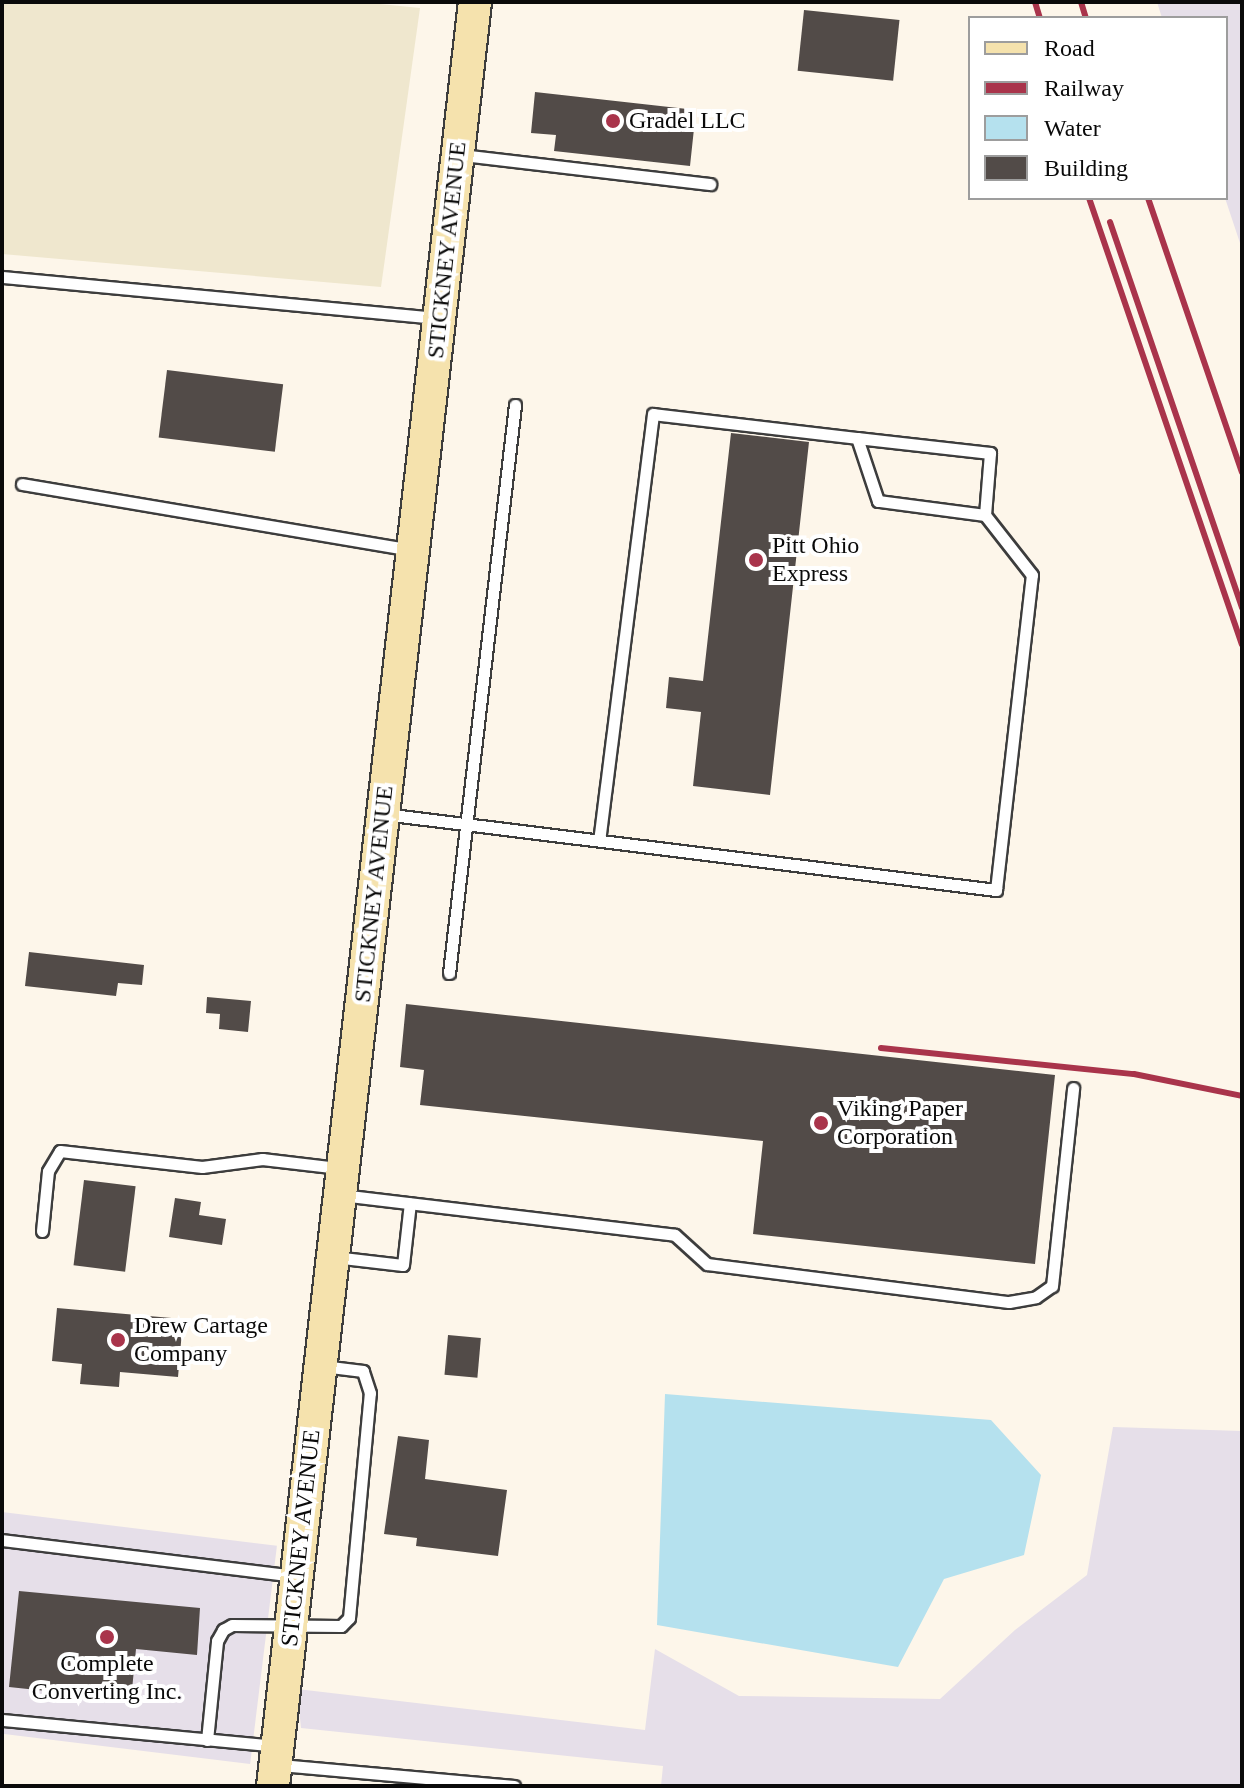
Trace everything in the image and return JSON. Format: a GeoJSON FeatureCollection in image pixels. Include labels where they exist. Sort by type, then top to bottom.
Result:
{"type":"FeatureCollection","features":[{"type":"Feature","properties":{"kind":"street","name":"STICKNEY AVENUE"},"geometry":{"type":"LineString","coordinates":[[275,1766],[475,2]]}},
{"type":"Feature","properties":{"kind":"lane"},"geometry":{"type":"LineString","coordinates":[[457,154],[710,184]]}},
{"type":"Feature","properties":{"kind":"lane"},"geometry":{"type":"LineString","coordinates":[[2,277],[439,318]]}},
{"type":"Feature","properties":{"kind":"lane"},"geometry":{"type":"LineString","coordinates":[[449,973],[515,405]]}},
{"type":"Feature","properties":{"kind":"lane"},"geometry":{"type":"LineString","coordinates":[[383,814],[996,890],[1032,575],[985,515],[990,453],[653,414],[599,840]]}},
{"type":"Feature","properties":{"kind":"lane"},"geometry":{"type":"LineString","coordinates":[[857,438],[878,501],[985,515]]}},
{"type":"Feature","properties":{"kind":"lane"},"geometry":{"type":"LineString","coordinates":[[22,484],[413,550]]}},
{"type":"Feature","properties":{"kind":"lane"},"geometry":{"type":"LineString","coordinates":[[42,1231],[48,1171],[60,1151],[202,1167],[262,1159],[410,1203],[675,1235],[707,1264],[1009,1302],[1036,1297],[1052,1286],[1073,1088]]}},
{"type":"Feature","properties":{"kind":"lane"},"geometry":{"type":"LineString","coordinates":[[333,1257],[403,1265],[410,1203]]}},
{"type":"Feature","properties":{"kind":"lane"},"geometry":{"type":"LineString","coordinates":[[207,1740],[217,1641],[223,1630],[232,1625],[291,1629],[341,1626],[349,1618],[370,1393],[363,1371],[321,1366]]}},
{"type":"Feature","properties":{"kind":"lane"},"geometry":{"type":"LineString","coordinates":[[2,1540],[297,1576]]}},
{"type":"Feature","properties":{"kind":"lane"},"geometry":{"type":"LineString","coordinates":[[2,1720],[207,1740],[275,1766],[514,1786]]}},
{"type":"Feature","properties":{"kind":"shaded area"},"geometry":{"type":"Polygon","coordinates":[[[2,2],[360,2],[420,8],[381,287],[2,254],[2,2]]]}},
{"type":"Feature","properties":{"kind":"shaded area"},"geometry":{"type":"Polygon","coordinates":[[[1157,2],[1242,2],[1242,249],[1226,200],[1228,16],[1161,16],[1157,2]]]}},
{"type":"Feature","properties":{"kind":"shaded area"},"geometry":{"type":"Polygon","coordinates":[[[1113,1427],[1242,1431],[1242,1786],[661,1786],[663,1766],[301,1728],[297,1689],[645,1730],[655,1649],[739,1696],[940,1699],[1015,1630],[1087,1575],[1113,1427]]]}},
{"type":"Feature","properties":{"kind":"shaded area"},"geometry":{"type":"Polygon","coordinates":[[[2,1512],[277,1546],[250,1764],[2,1734],[2,1512]]]}},
{"type":"Feature","properties":{"kind":"water"},"geometry":{"type":"Polygon","coordinates":[[[665,1394],[991,1420],[1041,1475],[1024,1555],[944,1579],[898,1667],[657,1625],[665,1394]]]}},
{"type":"Feature","properties":{"kind":"building"},"geometry":{"type":"Polygon","coordinates":[[[804,10],[899,20],[893,81],[798,71],[804,10]]]}},
{"type":"Feature","properties":{"kind":"building","name":"Gradel LLC"},"geometry":{"type":"Polygon","coordinates":[[[535,92],[696,110],[690,166],[554,151],[556,135],[531,133],[535,92]]]}},
{"type":"Feature","properties":{"kind":"building"},"geometry":{"type":"Polygon","coordinates":[[[167,370],[283,384],[275,452],[159,437],[167,370]]]}},
{"type":"Feature","properties":{"kind":"building","name":"Pitt Ohio Express"},"geometry":{"type":"Polygon","coordinates":[[[731,433],[809,442],[770,795],[693,786],[701,712],[666,708],[669,677],[703,681],[731,433]]]}},
{"type":"Feature","properties":{"kind":"building"},"geometry":{"type":"Polygon","coordinates":[[[29,952],[144,965],[142,985],[118,983],[116,996],[25,986],[29,952]]]}},
{"type":"Feature","properties":{"kind":"building"},"geometry":{"type":"Polygon","coordinates":[[[207,997],[251,1001],[248,1032],[219,1029],[220,1014],[206,1013],[207,997]]]}},
{"type":"Feature","properties":{"kind":"building","name":"Viking Paper Corporation"},"geometry":{"type":"Polygon","coordinates":[[[406,1004],[1055,1075],[1035,1264],[753,1234],[763,1141],[420,1105],[424,1070],[400,1067],[406,1004]]]}},
{"type":"Feature","properties":{"kind":"building"},"geometry":{"type":"Polygon","coordinates":[[[84,1180],[136,1186],[125,1272],[74,1265],[84,1180]]]}},
{"type":"Feature","properties":{"kind":"building"},"geometry":{"type":"Polygon","coordinates":[[[175,1198],[201,1202],[199,1215],[226,1219],[222,1245],[169,1237],[175,1198]]]}},
{"type":"Feature","properties":{"kind":"building","name":"Drew Cartage Company"},"geometry":{"type":"Polygon","coordinates":[[[57,1308],[183,1319],[178,1377],[120,1372],[119,1387],[80,1384],[82,1364],[52,1361],[57,1308]]]}},
{"type":"Feature","properties":{"kind":"building"},"geometry":{"type":"Polygon","coordinates":[[[448,1335],[481,1338],[477,1378],[445,1375],[448,1335]]]}},
{"type":"Feature","properties":{"kind":"building"},"geometry":{"type":"Polygon","coordinates":[[[398,1436],[429,1440],[425,1479],[507,1490],[498,1556],[416,1546],[417,1538],[384,1534],[398,1436]]]}},
{"type":"Feature","properties":{"kind":"building","name":"Complete Converting Inc."},"geometry":{"type":"Polygon","coordinates":[[[19,1591],[200,1608],[197,1655],[136,1649],[131,1700],[9,1687],[19,1591]]]}},
{"type":"Feature","properties":{"kind":"railway"},"geometry":{"type":"LineString","coordinates":[[1035,2],[1039,16]]}},
{"type":"Feature","properties":{"kind":"railway"},"geometry":{"type":"LineString","coordinates":[[1081,2],[1085,16]]}},
{"type":"Feature","properties":{"kind":"railway"},"geometry":{"type":"LineString","coordinates":[[1090,200],[1242,645]]}},
{"type":"Feature","properties":{"kind":"railway"},"geometry":{"type":"LineString","coordinates":[[1149,200],[1242,472]]}},
{"type":"Feature","properties":{"kind":"railway"},"geometry":{"type":"LineString","coordinates":[[1110,222],[1242,608]]}},
{"type":"Feature","properties":{"kind":"railway"},"geometry":{"type":"LineString","coordinates":[[881,1048],[1134,1074],[1242,1096]]}},
{"type":"Feature","properties":{"kind":"place","name":"Gradel LLC"},"geometry":{"type":"Point","coordinates":[613,121]}},
{"type":"Feature","properties":{"kind":"place","name":"Pitt Ohio Express"},"geometry":{"type":"Point","coordinates":[756,560]}},
{"type":"Feature","properties":{"kind":"place","name":"Viking Paper Corporation"},"geometry":{"type":"Point","coordinates":[821,1123]}},
{"type":"Feature","properties":{"kind":"place","name":"Drew Cartage Company"},"geometry":{"type":"Point","coordinates":[118,1340]}},
{"type":"Feature","properties":{"kind":"place","name":"Complete Converting Inc."},"geometry":{"type":"Point","coordinates":[107,1637]}}]}
